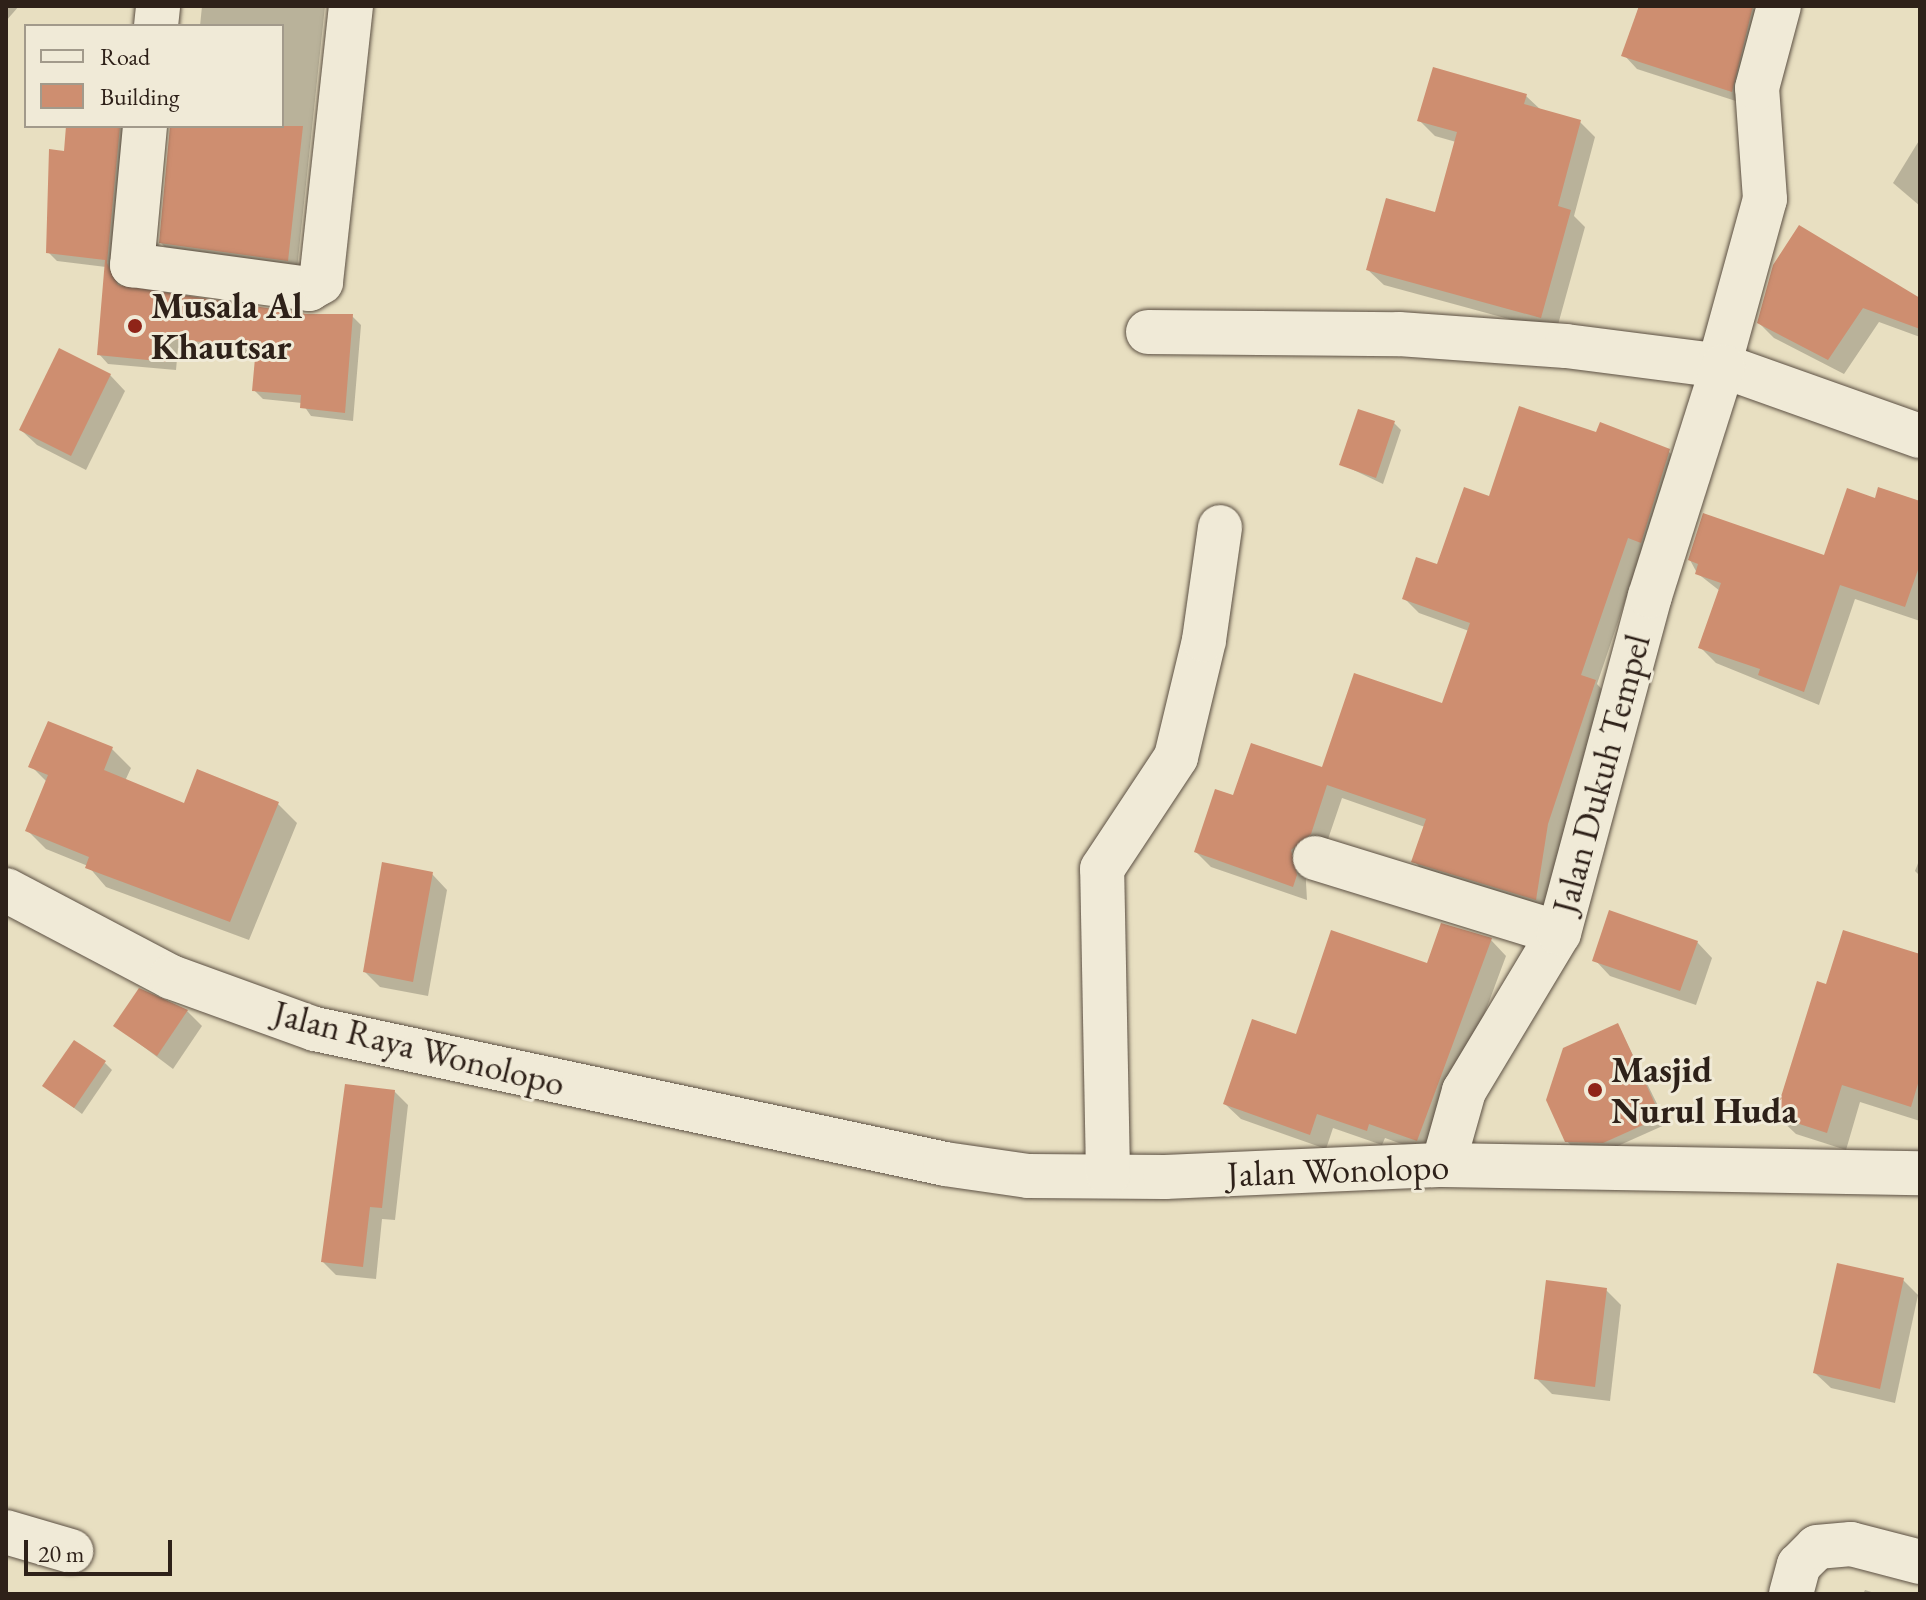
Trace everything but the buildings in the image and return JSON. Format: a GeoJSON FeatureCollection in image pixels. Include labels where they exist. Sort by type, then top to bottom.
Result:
{"type":"FeatureCollection","features":[{"type":"Feature","properties":{"kind":"street"},"geometry":{"type":"LineString","coordinates":[[145,128],[132,265],[309,289],[321,282],[351,6]]}},
{"type":"Feature","properties":{"kind":"street","name":"Jalan Dukuh Tempel"},"geometry":{"type":"LineString","coordinates":[[1443,1165],[1464,1091],[1559,933],[1650,596],[1721,366],[1765,199],[1757,88],[1779,6]]}},
{"type":"Feature","properties":{"kind":"street"},"geometry":{"type":"LineString","coordinates":[[1148,332],[1399,334],[1566,346],[1721,366],[1920,436]]}},
{"type":"Feature","properties":{"kind":"street"},"geometry":{"type":"LineString","coordinates":[[1108,1174],[1102,869],[1176,757],[1204,640],[1220,527]]}},
{"type":"Feature","properties":{"kind":"street"},"geometry":{"type":"LineString","coordinates":[[1315,858],[1559,933]]}},
{"type":"Feature","properties":{"kind":"street","name":"Jalan Raya Wonolopo"},"geometry":{"type":"LineString","coordinates":[[6,890],[171,977],[315,1029],[760,1124]]}},
{"type":"Feature","properties":{"kind":"street","name":"Jalan Wonolopo"},"geometry":{"type":"LineString","coordinates":[[760,1124],[973,1168],[1028,1176],[1108,1174],[1165,1177],[1443,1165],[1920,1173]]}},
{"type":"Feature","properties":{"kind":"street"},"geometry":{"type":"LineString","coordinates":[[6,1532],[71,1551]]}},
{"type":"Feature","properties":{"kind":"street"},"geometry":{"type":"LineString","coordinates":[[1791,1594],[1799,1565],[1817,1547],[1851,1544],[1920,1562]]}},
{"type":"Feature","properties":{"kind":"place","name":"Musala Al Khautsar"},"geometry":{"type":"Point","coordinates":[135,326]}},
{"type":"Feature","properties":{"kind":"place","name":"Masjid Nurul Huda"},"geometry":{"type":"Point","coordinates":[1595,1090]}}]}
